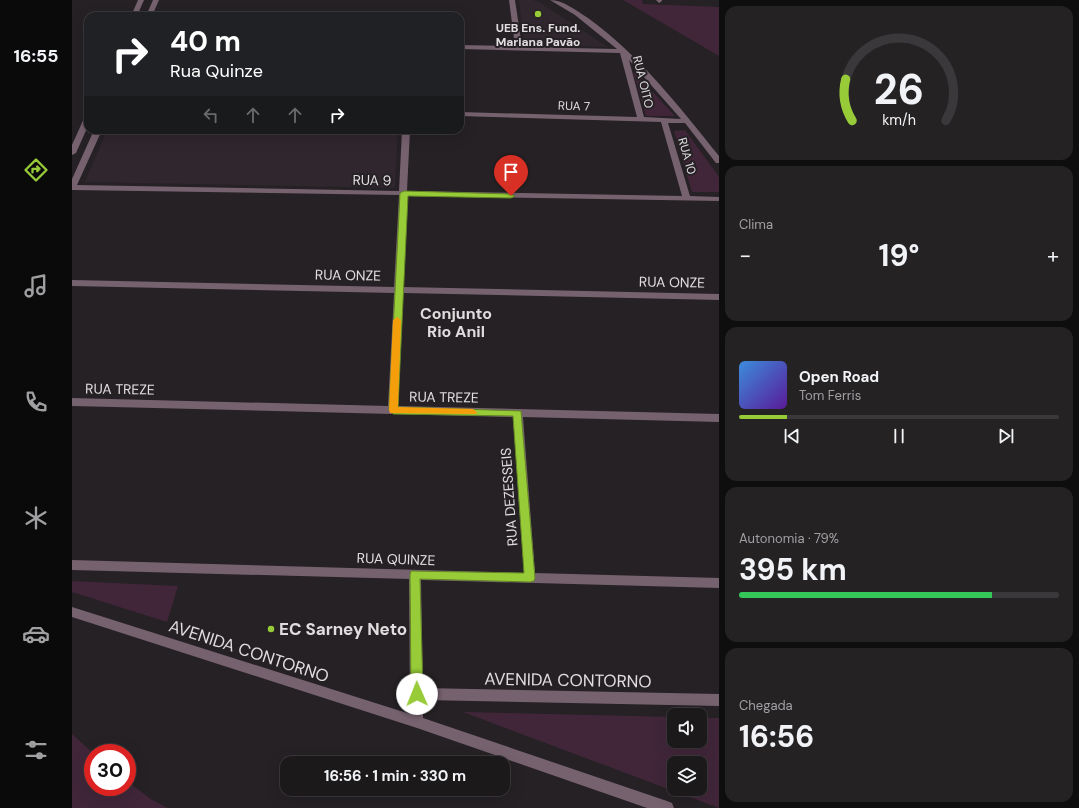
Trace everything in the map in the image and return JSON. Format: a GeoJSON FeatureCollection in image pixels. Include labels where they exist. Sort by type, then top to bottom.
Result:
{"type":"FeatureCollection","features":[{"type":"Feature","properties":{"kind":"street"},"geometry":{"type":"LineString","coordinates":[[136,12],[141,0]]}},
{"type":"Feature","properties":{"kind":"street"},"geometry":{"type":"LineString","coordinates":[[151,12],[156,0]]}},
{"type":"Feature","properties":{"kind":"street"},"geometry":{"type":"LineString","coordinates":[[512,0],[519,48]]}},
{"type":"Feature","properties":{"kind":"street"},"geometry":{"type":"LineString","coordinates":[[552,0],[581,17],[623,51],[656,83],[719,161]]}},
{"type":"Feature","properties":{"kind":"street"},"geometry":{"type":"LineString","coordinates":[[464,47],[623,51]]}},
{"type":"Feature","properties":{"kind":"street","name":"RUA OITO"},"geometry":{"type":"LineString","coordinates":[[623,51],[641,119]]}},
{"type":"Feature","properties":{"kind":"street","name":"RUA 7"},"geometry":{"type":"LineString","coordinates":[[464,114],[687,121]]}},
{"type":"Feature","properties":{"kind":"street","name":"RUA 10"},"geometry":{"type":"LineString","coordinates":[[664,120],[687,198]]}},
{"type":"Feature","properties":{"kind":"street"},"geometry":{"type":"LineString","coordinates":[[72,153],[84,127]]}},
{"type":"Feature","properties":{"kind":"street"},"geometry":{"type":"LineString","coordinates":[[72,187],[96,134]]}},
{"type":"Feature","properties":{"kind":"street"},"geometry":{"type":"LineString","coordinates":[[393,410],[406,134]]}},
{"type":"Feature","properties":{"kind":"street","name":"RUA 9"},"geometry":{"type":"LineString","coordinates":[[72,187],[719,199]]}},
{"type":"Feature","properties":{"kind":"street","name":"RUA ONZE"},"geometry":{"type":"LineString","coordinates":[[72,283],[719,297]]}},
{"type":"Feature","properties":{"kind":"street","name":"RUA TREZE"},"geometry":{"type":"LineString","coordinates":[[72,402],[719,418]]}},
{"type":"Feature","properties":{"kind":"street","name":"RUA DEZESSEIS"},"geometry":{"type":"LineString","coordinates":[[518,413],[530,578]]}},
{"type":"Feature","properties":{"kind":"street","name":"RUA QUINZE"},"geometry":{"type":"LineString","coordinates":[[72,565],[719,583]]}},
{"type":"Feature","properties":{"kind":"street"},"geometry":{"type":"LineString","coordinates":[[415,575],[417,722]]}},
{"type":"Feature","properties":{"kind":"street","name":"AVENIDA CONTORNO"},"geometry":{"type":"LineString","coordinates":[[72,612],[417,722],[666,808]]}},
{"type":"Feature","properties":{"kind":"street","name":"AVENIDA CONTORNO"},"geometry":{"type":"LineString","coordinates":[[417,694],[719,700]]}},
{"type":"Feature","properties":{"kind":"shaded area","name":"UEB Ens. Fund. Mariana Pavão"},"geometry":{"type":"Polygon","coordinates":[[[519,0],[533,0],[539,2],[608,47],[524,44],[519,0]]]}},
{"type":"Feature","properties":{"kind":"shaded area"},"geometry":{"type":"Polygon","coordinates":[[[623,0],[642,0],[643,4],[719,7],[719,56],[623,0]]]}},
{"type":"Feature","properties":{"kind":"shaded area"},"geometry":{"type":"Polygon","coordinates":[[[633,71],[675,116],[646,116],[633,71]]]}},
{"type":"Feature","properties":{"kind":"shaded area"},"geometry":{"type":"Polygon","coordinates":[[[685,130],[719,177],[719,192],[692,192],[674,131],[685,130]]]}},
{"type":"Feature","properties":{"kind":"shaded area"},"geometry":{"type":"Polygon","coordinates":[[[105,134],[398,134],[395,188],[85,182],[105,134]]]}},
{"type":"Feature","properties":{"kind":"shaded area"},"geometry":{"type":"Polygon","coordinates":[[[72,581],[178,586],[167,622],[72,592],[72,581]]]}},
{"type":"Feature","properties":{"kind":"shaded area"},"geometry":{"type":"Polygon","coordinates":[[[463,712],[667,717],[667,748],[707,748],[707,718],[719,718],[719,808],[687,796],[707,796],[707,756],[667,756],[667,788],[463,712]]]}},
{"type":"Feature","properties":{"kind":"shaded area"},"geometry":{"type":"Polygon","coordinates":[[[72,734],[84,745],[84,796],[136,796],[136,788],[152,800],[168,808],[72,808],[72,734]]]}},
{"type":"Feature","properties":{"kind":"slow traffic"},"geometry":{"type":"LineString","coordinates":[[397,320],[393,410],[473,412]]}},
{"type":"Feature","properties":{"kind":"place","name":"UEB Ens. Fund. Mariana Pavão"},"geometry":{"type":"Point","coordinates":[538,14]}},
{"type":"Feature","properties":{"kind":"place","name":"EC Sarney Neto"},"geometry":{"type":"Point","coordinates":[271,629]}},
{"type":"Feature","properties":{"kind":"district","name":"Conjunto Rio Anil"},"geometry":{"type":"Point","coordinates":[456,322]}},
{"type":"Feature","properties":{"kind":"route"},"geometry":{"type":"LineString","coordinates":[[417,694],[415,575],[530,578],[518,413],[393,410],[404,193],[511,196]]}}]}
